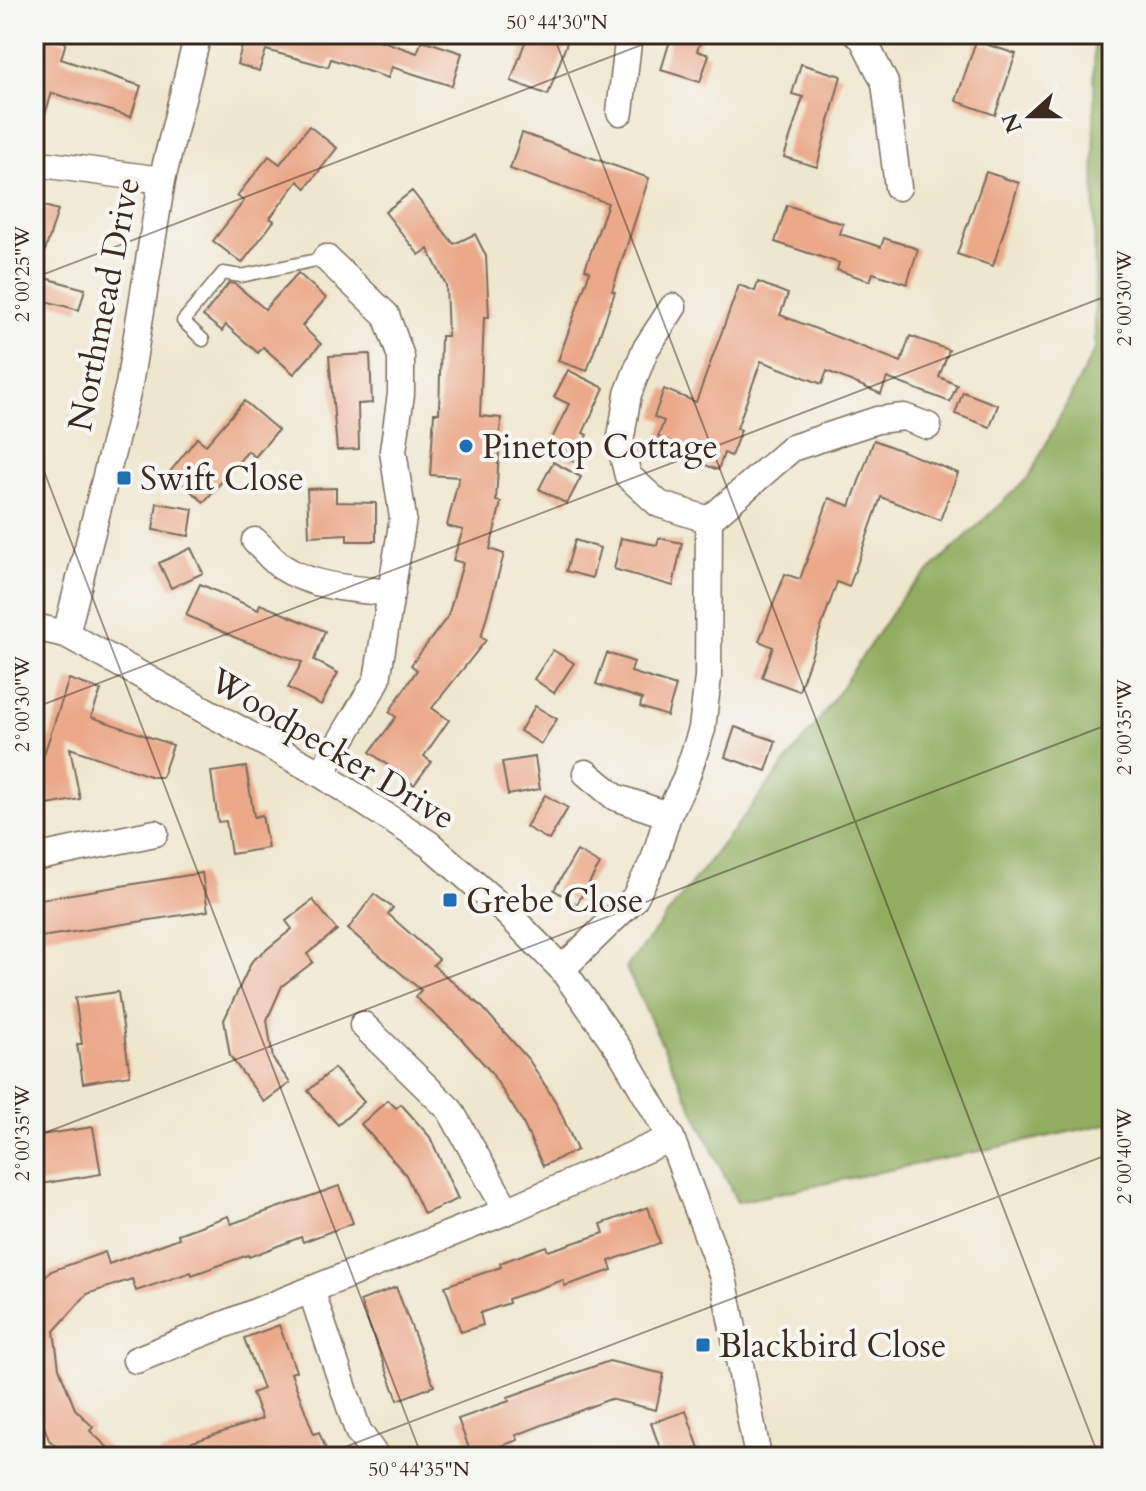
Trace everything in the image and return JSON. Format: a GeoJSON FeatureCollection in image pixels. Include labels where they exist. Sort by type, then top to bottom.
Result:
{"type":"FeatureCollection","features":[{"type":"Feature","properties":{"kind":"street","name":"Northmead Drive"},"geometry":{"type":"LineString","coordinates":[[66,634],[129,385],[162,180],[198,34]]}},
{"type":"Feature","properties":{"kind":"street"},"geometry":{"type":"LineString","coordinates":[[620,112],[629,34]]}},
{"type":"Feature","properties":{"kind":"street"},"geometry":{"type":"LineString","coordinates":[[857,34],[862,37],[885,83],[898,187]]}},
{"type":"Feature","properties":{"kind":"street"},"geometry":{"type":"LineString","coordinates":[[34,163],[162,180]]}},
{"type":"Feature","properties":{"kind":"street"},"geometry":{"type":"LineString","coordinates":[[321,774],[377,680],[403,518],[393,451],[401,394],[401,357],[386,315],[326,258]]}},
{"type":"Feature","properties":{"kind":"street"},"geometry":{"type":"LineString","coordinates":[[673,307],[645,350],[628,394],[620,443],[628,476],[659,504],[709,520]]}},
{"type":"Feature","properties":{"kind":"street"},"geometry":{"type":"LineString","coordinates":[[562,969],[634,899],[654,860],[668,815],[685,781],[702,729],[708,677],[709,520],[792,448],[877,420],[904,417],[928,426]]}},
{"type":"Feature","properties":{"kind":"street"},"geometry":{"type":"LineString","coordinates":[[255,541],[282,566],[307,579],[336,587],[392,593]]}},
{"type":"Feature","properties":{"kind":"street","name":"Woodpecker Drive"},"geometry":{"type":"LineString","coordinates":[[34,627],[66,634],[321,774],[429,844],[501,907],[562,969],[621,1052],[671,1138],[723,1277],[758,1457]]}},
{"type":"Feature","properties":{"kind":"street"},"geometry":{"type":"LineString","coordinates":[[586,773],[615,797],[668,815]]}},
{"type":"Feature","properties":{"kind":"street"},"geometry":{"type":"LineString","coordinates":[[34,858],[155,833]]}},
{"type":"Feature","properties":{"kind":"street"},"geometry":{"type":"LineString","coordinates":[[363,1025],[450,1110],[507,1211]]}},
{"type":"Feature","properties":{"kind":"street"},"geometry":{"type":"LineString","coordinates":[[136,1360],[507,1211],[671,1138]]}},
{"type":"Feature","properties":{"kind":"street"},"geometry":{"type":"LineString","coordinates":[[311,1290],[358,1431],[376,1457]]}},
{"type":"Feature","properties":{"kind":"lane"},"geometry":{"type":"LineString","coordinates":[[203,340],[183,321],[223,273],[241,276],[326,258]]}},
{"type":"Feature","properties":{"kind":"green space"},"geometry":{"type":"Polygon","coordinates":[[[1094,34],[1112,34],[1112,1123],[737,1202],[626,968],[822,716],[903,596],[1029,477],[1095,349],[1094,34]]]}},
{"type":"Feature","properties":{"kind":"building"},"geometry":{"type":"Polygon","coordinates":[[[235,34],[362,34],[417,53],[422,40],[462,53],[452,86],[392,67],[388,78],[331,59],[328,67],[266,50],[259,71],[237,64],[243,43],[234,40],[235,34]]]}},
{"type":"Feature","properties":{"kind":"building"},"geometry":{"type":"Polygon","coordinates":[[[528,34],[570,34],[548,95],[511,81],[528,34]]]}},
{"type":"Feature","properties":{"kind":"building"},"geometry":{"type":"Polygon","coordinates":[[[672,34],[703,34],[697,51],[709,55],[700,82],[661,70],[672,34]]]}},
{"type":"Feature","properties":{"kind":"building"},"geometry":{"type":"Polygon","coordinates":[[[45,37],[66,42],[61,59],[141,86],[131,117],[52,93],[44,117],[34,114],[34,84],[45,37]]]}},
{"type":"Feature","properties":{"kind":"building"},"geometry":{"type":"Polygon","coordinates":[[[976,41],[1016,54],[995,115],[956,101],[976,41]]]}},
{"type":"Feature","properties":{"kind":"building"},"geometry":{"type":"Polygon","coordinates":[[[801,64],[841,76],[817,167],[784,157],[803,97],[792,94],[801,64]]]}},
{"type":"Feature","properties":{"kind":"building"},"geometry":{"type":"Polygon","coordinates":[[[309,126],[337,148],[306,188],[298,181],[270,218],[274,221],[242,263],[213,241],[244,201],[237,196],[269,156],[280,164],[309,126]]]}},
{"type":"Feature","properties":{"kind":"building"},"geometry":{"type":"Polygon","coordinates":[[[522,133],[649,178],[612,291],[615,292],[587,371],[558,361],[590,271],[585,269],[608,203],[510,169],[522,133]]]}},
{"type":"Feature","properties":{"kind":"building"},"geometry":{"type":"Polygon","coordinates":[[[986,172],[1019,183],[993,266],[957,254],[986,172]]]}},
{"type":"Feature","properties":{"kind":"building"},"geometry":{"type":"Polygon","coordinates":[[[412,191],[454,244],[475,234],[486,256],[489,317],[484,317],[480,416],[501,418],[496,501],[501,502],[490,549],[504,554],[481,637],[486,640],[432,708],[449,720],[424,756],[431,762],[414,785],[370,752],[396,717],[389,712],[417,670],[411,665],[448,616],[463,563],[453,560],[463,530],[447,526],[459,477],[430,475],[434,413],[439,413],[441,336],[448,336],[446,285],[428,249],[419,255],[385,212],[412,191]]]}},
{"type":"Feature","properties":{"kind":"building"},"geometry":{"type":"Polygon","coordinates":[[[34,203],[58,210],[39,270],[34,269],[34,203]]]}},
{"type":"Feature","properties":{"kind":"building"},"geometry":{"type":"Polygon","coordinates":[[[787,205],[843,224],[840,234],[881,247],[884,238],[918,249],[907,284],[873,273],[870,281],[837,270],[839,263],[775,242],[787,205]]]}},
{"type":"Feature","properties":{"kind":"building"},"geometry":{"type":"Polygon","coordinates":[[[298,273],[326,298],[302,326],[321,344],[294,374],[263,347],[258,353],[226,325],[222,331],[203,316],[229,283],[235,284],[265,309],[298,273]]]}},
{"type":"Feature","properties":{"kind":"building"},"geometry":{"type":"Polygon","coordinates":[[[34,275],[85,289],[79,310],[34,298],[34,275]]]}},
{"type":"Feature","properties":{"kind":"building"},"geometry":{"type":"Polygon","coordinates":[[[758,282],[788,294],[780,315],[901,362],[910,336],[949,350],[939,377],[957,385],[950,402],[887,378],[881,394],[827,371],[822,384],[761,361],[737,428],[741,430],[731,456],[724,453],[718,470],[690,459],[693,450],[658,437],[664,421],[654,417],[664,389],[696,402],[739,285],[755,291],[758,282]]]}},
{"type":"Feature","properties":{"kind":"building"},"geometry":{"type":"Polygon","coordinates":[[[370,354],[372,403],[358,404],[359,449],[337,450],[329,356],[370,354]]]}},
{"type":"Feature","properties":{"kind":"building"},"geometry":{"type":"Polygon","coordinates":[[[568,370],[604,388],[583,433],[587,435],[574,462],[547,449],[569,404],[554,397],[568,370]]]}},
{"type":"Feature","properties":{"kind":"building"},"geometry":{"type":"Polygon","coordinates":[[[963,392],[998,405],[990,427],[955,414],[963,392]]]}},
{"type":"Feature","properties":{"kind":"building"},"geometry":{"type":"Polygon","coordinates":[[[244,401],[278,430],[255,457],[248,451],[204,502],[169,473],[197,438],[206,445],[244,401]]]}},
{"type":"Feature","properties":{"kind":"building"},"geometry":{"type":"Polygon","coordinates":[[[874,440],[958,473],[940,520],[881,497],[849,587],[837,582],[799,691],[762,677],[773,647],[759,641],[785,574],[800,579],[829,498],[850,506],[874,440]]]}},
{"type":"Feature","properties":{"kind":"building"},"geometry":{"type":"Polygon","coordinates":[[[553,462],[581,477],[567,504],[539,489],[553,462]]]}},
{"type":"Feature","properties":{"kind":"building"},"geometry":{"type":"Polygon","coordinates":[[[336,488],[336,502],[376,503],[376,541],[347,541],[347,534],[309,536],[307,489],[336,488]]]}},
{"type":"Feature","properties":{"kind":"building"},"geometry":{"type":"Polygon","coordinates":[[[157,503],[193,509],[189,536],[153,530],[157,503]]]}},
{"type":"Feature","properties":{"kind":"building"},"geometry":{"type":"Polygon","coordinates":[[[621,538],[657,545],[659,538],[682,543],[673,586],[614,569],[621,538]]]}},
{"type":"Feature","properties":{"kind":"building"},"geometry":{"type":"Polygon","coordinates":[[[575,540],[600,548],[592,578],[566,571],[575,540]]]}},
{"type":"Feature","properties":{"kind":"building"},"geometry":{"type":"Polygon","coordinates":[[[191,548],[203,573],[171,588],[159,563],[191,548]]]}},
{"type":"Feature","properties":{"kind":"building"},"geometry":{"type":"Polygon","coordinates":[[[200,584],[258,610],[260,604],[325,631],[314,660],[338,673],[321,705],[288,688],[302,662],[236,638],[186,615],[200,584]]]}},
{"type":"Feature","properties":{"kind":"building"},"geometry":{"type":"Polygon","coordinates":[[[553,650],[574,663],[554,693],[534,679],[553,650]]]}},
{"type":"Feature","properties":{"kind":"building"},"geometry":{"type":"Polygon","coordinates":[[[607,653],[634,662],[631,672],[676,686],[667,716],[640,707],[642,699],[596,684],[607,653]]]}},
{"type":"Feature","properties":{"kind":"building"},"geometry":{"type":"Polygon","coordinates":[[[69,679],[101,690],[91,717],[173,745],[162,777],[153,777],[70,748],[80,799],[42,806],[35,764],[41,763],[69,679]]]}},
{"type":"Feature","properties":{"kind":"building"},"geometry":{"type":"Polygon","coordinates":[[[535,706],[557,719],[541,744],[520,731],[535,706]]]}},
{"type":"Feature","properties":{"kind":"building"},"geometry":{"type":"Polygon","coordinates":[[[735,727],[776,741],[766,771],[725,757],[735,727]]]}},
{"type":"Feature","properties":{"kind":"building"},"geometry":{"type":"Polygon","coordinates":[[[535,757],[540,789],[508,795],[502,762],[535,757]]]}},
{"type":"Feature","properties":{"kind":"building"},"geometry":{"type":"Polygon","coordinates":[[[246,767],[254,817],[262,815],[268,848],[231,854],[226,821],[218,822],[211,772],[246,767]]]}},
{"type":"Feature","properties":{"kind":"building"},"geometry":{"type":"Polygon","coordinates":[[[545,795],[568,808],[549,840],[526,827],[545,795]]]}},
{"type":"Feature","properties":{"kind":"building"},"geometry":{"type":"Polygon","coordinates":[[[577,851],[600,864],[577,904],[554,890],[577,851]]]}},
{"type":"Feature","properties":{"kind":"building"},"geometry":{"type":"Polygon","coordinates":[[[202,873],[208,911],[34,938],[34,900],[202,873]]]}},
{"type":"Feature","properties":{"kind":"building"},"geometry":{"type":"Polygon","coordinates":[[[374,894],[393,908],[388,914],[439,959],[433,965],[483,1008],[529,1060],[557,1104],[577,1150],[543,1166],[522,1121],[491,1072],[458,1035],[415,997],[421,990],[348,929],[374,894]]]}},
{"type":"Feature","properties":{"kind":"building"},"geometry":{"type":"Polygon","coordinates":[[[313,900],[337,930],[307,954],[313,962],[282,986],[267,1020],[273,1059],[290,1083],[264,1102],[230,1056],[224,1020],[252,961],[292,929],[286,921],[313,900]]]}},
{"type":"Feature","properties":{"kind":"building"},"geometry":{"type":"Polygon","coordinates":[[[118,992],[130,1075],[83,1083],[77,1044],[82,1044],[75,998],[118,992]]]}},
{"type":"Feature","properties":{"kind":"building"},"geometry":{"type":"Polygon","coordinates":[[[334,1068],[364,1102],[338,1125],[308,1091],[334,1068]]]}},
{"type":"Feature","properties":{"kind":"building"},"geometry":{"type":"Polygon","coordinates":[[[388,1100],[396,1108],[401,1104],[430,1137],[458,1199],[424,1214],[406,1175],[361,1124],[388,1100]]]}},
{"type":"Feature","properties":{"kind":"building"},"geometry":{"type":"Polygon","coordinates":[[[93,1127],[101,1174],[34,1185],[34,1136],[93,1127]]]}},
{"type":"Feature","properties":{"kind":"building"},"geometry":{"type":"Polygon","coordinates":[[[339,1186],[353,1223],[303,1242],[301,1237],[249,1257],[136,1291],[132,1279],[87,1294],[54,1331],[59,1368],[75,1409],[93,1427],[90,1431],[118,1457],[68,1457],[49,1440],[34,1398],[34,1287],[51,1271],[105,1252],[109,1264],[228,1216],[231,1224],[339,1186]]]}},
{"type":"Feature","properties":{"kind":"building"},"geometry":{"type":"Polygon","coordinates":[[[648,1207],[660,1243],[609,1261],[612,1270],[565,1286],[563,1280],[508,1299],[509,1303],[480,1313],[483,1325],[461,1332],[445,1286],[501,1267],[500,1263],[546,1246],[548,1251],[604,1233],[601,1224],[648,1207]]]}},
{"type":"Feature","properties":{"kind":"building"},"geometry":{"type":"Polygon","coordinates":[[[396,1287],[434,1386],[398,1400],[360,1301],[396,1287]]]}},
{"type":"Feature","properties":{"kind":"building"},"geometry":{"type":"Polygon","coordinates":[[[279,1325],[296,1371],[291,1373],[303,1405],[314,1434],[319,1432],[329,1457],[160,1457],[160,1453],[262,1419],[252,1393],[263,1389],[244,1338],[279,1325]]]}},
{"type":"Feature","properties":{"kind":"building"},"geometry":{"type":"Polygon","coordinates":[[[609,1361],[664,1374],[656,1410],[610,1399],[516,1435],[518,1440],[472,1456],[458,1419],[509,1401],[508,1397],[609,1361]]]}},
{"type":"Feature","properties":{"kind":"building"},"geometry":{"type":"Polygon","coordinates":[[[686,1411],[702,1457],[663,1457],[651,1423],[686,1411]]]}},
{"type":"Feature","properties":{"kind":"place","name":"Pinetop Cottage"},"geometry":{"type":"Point","coordinates":[466,446]}},
{"type":"Feature","properties":{"kind":"place","name":"Swift Close"},"geometry":{"type":"Point","coordinates":[124,478]}},
{"type":"Feature","properties":{"kind":"place","name":"Grebe Close"},"geometry":{"type":"Point","coordinates":[450,900]}},
{"type":"Feature","properties":{"kind":"place","name":"Blackbird Close"},"geometry":{"type":"Point","coordinates":[703,1345]}}]}
